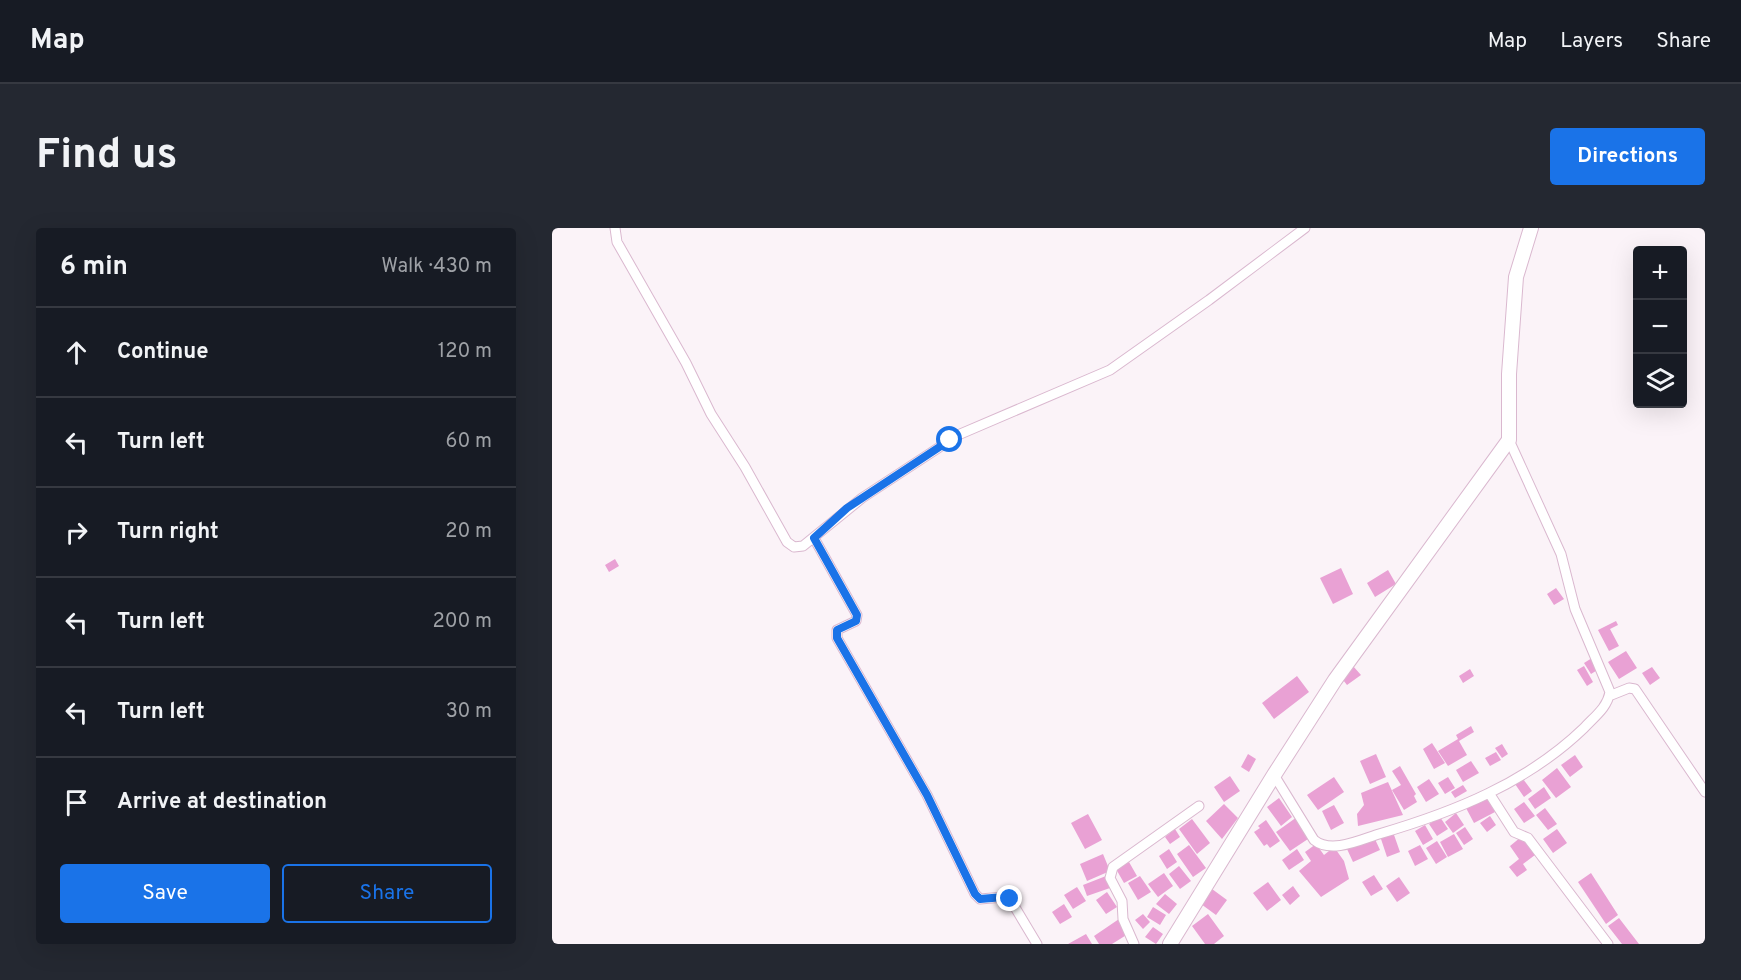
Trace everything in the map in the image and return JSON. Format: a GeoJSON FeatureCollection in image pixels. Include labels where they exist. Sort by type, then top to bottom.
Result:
{"type":"FeatureCollection","features":[{"type":"Feature","properties":{"kind":"street"},"geometry":{"type":"LineString","coordinates":[[615,228],[621,249],[686,363],[707,407],[745,467],[787,542],[794,547],[814,538],[862,498],[958,435],[1110,370],[1305,228]]}},
{"type":"Feature","properties":{"kind":"street"},"geometry":{"type":"LineString","coordinates":[[1274,775],[1314,840],[1326,846],[1347,844],[1420,822],[1489,793],[1530,772],[1572,739],[1605,706],[1610,692],[1575,609],[1561,554],[1509,440],[1509,374],[1516,277],[1531,228]]}},
{"type":"Feature","properties":{"kind":"street"},"geometry":{"type":"LineString","coordinates":[[1170,944],[1335,680],[1509,440]]}},
{"type":"Feature","properties":{"kind":"street"},"geometry":{"type":"LineString","coordinates":[[814,538],[857,615],[856,621],[837,630],[837,638],[927,795],[975,894],[980,899],[1004,897],[1010,899],[1037,944]]}},
{"type":"Feature","properties":{"kind":"street"},"geometry":{"type":"LineString","coordinates":[[1609,696],[1629,688],[1635,689],[1705,792]]}},
{"type":"Feature","properties":{"kind":"street"},"geometry":{"type":"LineString","coordinates":[[1489,793],[1512,830],[1528,838],[1608,944]]}},
{"type":"Feature","properties":{"kind":"street"},"geometry":{"type":"LineString","coordinates":[[1134,944],[1123,919],[1122,901],[1110,878],[1113,867],[1199,806]]}},
{"type":"Feature","properties":{"kind":"building"},"geometry":{"type":"Polygon","coordinates":[[[615,559],[619,566],[609,572],[605,565],[615,559]]]}},
{"type":"Feature","properties":{"kind":"building"},"geometry":{"type":"Polygon","coordinates":[[[1341,568],[1353,594],[1333,604],[1320,578],[1341,568]]]}},
{"type":"Feature","properties":{"kind":"building"},"geometry":{"type":"Polygon","coordinates":[[[1388,570],[1396,584],[1375,597],[1367,583],[1388,570]]]}},
{"type":"Feature","properties":{"kind":"building"},"geometry":{"type":"Polygon","coordinates":[[[1556,588],[1564,599],[1554,605],[1547,594],[1556,588]]]}},
{"type":"Feature","properties":{"kind":"building"},"geometry":{"type":"Polygon","coordinates":[[[1616,621],[1618,625],[1610,629],[1619,646],[1609,651],[1598,630],[1616,621]]]}},
{"type":"Feature","properties":{"kind":"building"},"geometry":{"type":"Polygon","coordinates":[[[1626,651],[1637,668],[1619,679],[1608,662],[1626,651]]]}},
{"type":"Feature","properties":{"kind":"building"},"geometry":{"type":"Polygon","coordinates":[[[1592,658],[1599,669],[1591,674],[1584,663],[1592,658]]]}},
{"type":"Feature","properties":{"kind":"building"},"geometry":{"type":"Polygon","coordinates":[[[1353,666],[1361,675],[1347,685],[1340,676],[1353,666]]]}},
{"type":"Feature","properties":{"kind":"building"},"geometry":{"type":"Polygon","coordinates":[[[1584,666],[1593,682],[1587,686],[1577,670],[1584,666]]]}},
{"type":"Feature","properties":{"kind":"building"},"geometry":{"type":"Polygon","coordinates":[[[1652,667],[1660,678],[1650,685],[1642,673],[1652,667]]]}},
{"type":"Feature","properties":{"kind":"building"},"geometry":{"type":"Polygon","coordinates":[[[1470,669],[1474,676],[1463,683],[1459,676],[1470,669]]]}},
{"type":"Feature","properties":{"kind":"building"},"geometry":{"type":"Polygon","coordinates":[[[1297,676],[1309,692],[1274,719],[1262,703],[1297,676]]]}},
{"type":"Feature","properties":{"kind":"building"},"geometry":{"type":"Polygon","coordinates":[[[1471,726],[1474,732],[1459,741],[1467,755],[1448,766],[1438,751],[1458,739],[1456,735],[1471,726]]]}},
{"type":"Feature","properties":{"kind":"building"},"geometry":{"type":"Polygon","coordinates":[[[1432,743],[1445,763],[1434,769],[1423,749],[1432,743]]]}},
{"type":"Feature","properties":{"kind":"building"},"geometry":{"type":"Polygon","coordinates":[[[1502,744],[1508,754],[1502,758],[1495,748],[1502,744]]]}},
{"type":"Feature","properties":{"kind":"building"},"geometry":{"type":"Polygon","coordinates":[[[1496,752],[1501,760],[1490,766],[1485,758],[1496,752]]]}},
{"type":"Feature","properties":{"kind":"building"},"geometry":{"type":"Polygon","coordinates":[[[1248,754],[1256,759],[1249,772],[1241,767],[1248,754]]]}},
{"type":"Feature","properties":{"kind":"building"},"geometry":{"type":"Polygon","coordinates":[[[1376,754],[1386,777],[1370,784],[1360,761],[1376,754]]]}},
{"type":"Feature","properties":{"kind":"building"},"geometry":{"type":"Polygon","coordinates":[[[1575,755],[1583,767],[1570,777],[1561,765],[1575,755]]]}},
{"type":"Feature","properties":{"kind":"building"},"geometry":{"type":"Polygon","coordinates":[[[1471,761],[1479,773],[1463,782],[1456,770],[1471,761]]]}},
{"type":"Feature","properties":{"kind":"building"},"geometry":{"type":"Polygon","coordinates":[[[1400,766],[1416,794],[1414,796],[1417,802],[1404,810],[1392,790],[1401,785],[1392,771],[1400,766]]]}},
{"type":"Feature","properties":{"kind":"building"},"geometry":{"type":"Polygon","coordinates":[[[1557,768],[1571,787],[1556,798],[1542,780],[1557,768]]]}},
{"type":"Feature","properties":{"kind":"building"},"geometry":{"type":"Polygon","coordinates":[[[1230,776],[1240,791],[1224,802],[1214,787],[1230,776]]]}},
{"type":"Feature","properties":{"kind":"building"},"geometry":{"type":"Polygon","coordinates":[[[1334,777],[1344,792],[1318,810],[1307,795],[1334,777]]]}},
{"type":"Feature","properties":{"kind":"building"},"geometry":{"type":"Polygon","coordinates":[[[1448,777],[1455,788],[1445,794],[1438,783],[1448,777]]]}},
{"type":"Feature","properties":{"kind":"building"},"geometry":{"type":"Polygon","coordinates":[[[1429,779],[1439,794],[1426,802],[1417,787],[1429,779]]]}},
{"type":"Feature","properties":{"kind":"building"},"geometry":{"type":"Polygon","coordinates":[[[1523,779],[1532,791],[1524,797],[1515,784],[1523,779]]]}},
{"type":"Feature","properties":{"kind":"building"},"geometry":{"type":"Polygon","coordinates":[[[1388,782],[1403,815],[1358,826],[1357,814],[1364,805],[1361,793],[1388,782]]]}},
{"type":"Feature","properties":{"kind":"building"},"geometry":{"type":"Polygon","coordinates":[[[1463,785],[1467,791],[1455,798],[1451,792],[1463,785]]]}},
{"type":"Feature","properties":{"kind":"building"},"geometry":{"type":"Polygon","coordinates":[[[1544,787],[1551,798],[1535,809],[1528,799],[1544,787]]]}},
{"type":"Feature","properties":{"kind":"building"},"geometry":{"type":"Polygon","coordinates":[[[1487,797],[1495,812],[1474,823],[1466,808],[1487,797]]]}},
{"type":"Feature","properties":{"kind":"building"},"geometry":{"type":"Polygon","coordinates":[[[1279,798],[1292,817],[1281,826],[1267,807],[1279,798]]]}},
{"type":"Feature","properties":{"kind":"building"},"geometry":{"type":"Polygon","coordinates":[[[1524,802],[1535,816],[1524,823],[1514,809],[1524,802]]]}},
{"type":"Feature","properties":{"kind":"building"},"geometry":{"type":"Polygon","coordinates":[[[1224,804],[1238,818],[1222,839],[1206,821],[1224,804]]]}},
{"type":"Feature","properties":{"kind":"building"},"geometry":{"type":"Polygon","coordinates":[[[1334,805],[1344,823],[1331,830],[1322,811],[1334,805]]]}},
{"type":"Feature","properties":{"kind":"building"},"geometry":{"type":"Polygon","coordinates":[[[1545,808],[1557,824],[1548,830],[1536,815],[1545,808]]]}},
{"type":"Feature","properties":{"kind":"building"},"geometry":{"type":"Polygon","coordinates":[[[1456,813],[1464,825],[1453,833],[1445,822],[1456,813]]]}},
{"type":"Feature","properties":{"kind":"building"},"geometry":{"type":"Polygon","coordinates":[[[1088,814],[1102,840],[1085,849],[1071,823],[1088,814]]]}},
{"type":"Feature","properties":{"kind":"building"},"geometry":{"type":"Polygon","coordinates":[[[1490,816],[1496,825],[1487,832],[1480,823],[1490,816]]]}},
{"type":"Feature","properties":{"kind":"building"},"geometry":{"type":"Polygon","coordinates":[[[1297,817],[1311,837],[1290,851],[1276,832],[1297,817]]]}},
{"type":"Feature","properties":{"kind":"building"},"geometry":{"type":"Polygon","coordinates":[[[1440,817],[1448,829],[1437,836],[1429,824],[1440,817]]]}},
{"type":"Feature","properties":{"kind":"building"},"geometry":{"type":"Polygon","coordinates":[[[1192,819],[1210,843],[1197,854],[1179,829],[1192,819]]]}},
{"type":"Feature","properties":{"kind":"building"},"geometry":{"type":"Polygon","coordinates":[[[1266,820],[1280,841],[1270,848],[1267,844],[1264,846],[1254,832],[1266,820]]]}},
{"type":"Feature","properties":{"kind":"building"},"geometry":{"type":"Polygon","coordinates":[[[1425,825],[1433,839],[1423,845],[1415,831],[1425,825]]]}},
{"type":"Feature","properties":{"kind":"building"},"geometry":{"type":"Polygon","coordinates":[[[1465,827],[1473,839],[1464,845],[1456,833],[1465,827]]]}},
{"type":"Feature","properties":{"kind":"building"},"geometry":{"type":"Polygon","coordinates":[[[1175,829],[1180,837],[1170,844],[1165,837],[1175,829]]]}},
{"type":"Feature","properties":{"kind":"building"},"geometry":{"type":"Polygon","coordinates":[[[1557,829],[1567,843],[1553,853],[1543,839],[1557,829]]]}},
{"type":"Feature","properties":{"kind":"building"},"geometry":{"type":"Polygon","coordinates":[[[1393,832],[1400,852],[1387,857],[1380,836],[1393,832]]]}},
{"type":"Feature","properties":{"kind":"building"},"geometry":{"type":"Polygon","coordinates":[[[1454,834],[1463,849],[1448,857],[1440,842],[1454,834]]]}},
{"type":"Feature","properties":{"kind":"building"},"geometry":{"type":"Polygon","coordinates":[[[1374,837],[1380,850],[1353,862],[1347,849],[1374,837]]]}},
{"type":"Feature","properties":{"kind":"building"},"geometry":{"type":"Polygon","coordinates":[[[1521,837],[1535,855],[1523,864],[1527,870],[1517,877],[1509,867],[1519,859],[1510,846],[1521,837]]]}},
{"type":"Feature","properties":{"kind":"building"},"geometry":{"type":"Polygon","coordinates":[[[1437,841],[1447,857],[1436,864],[1426,848],[1437,841]]]}},
{"type":"Feature","properties":{"kind":"building"},"geometry":{"type":"Polygon","coordinates":[[[1316,844],[1324,855],[1334,847],[1344,861],[1349,879],[1321,897],[1299,871],[1311,861],[1305,852],[1316,844]]]}},
{"type":"Feature","properties":{"kind":"building"},"geometry":{"type":"Polygon","coordinates":[[[1189,845],[1206,868],[1193,877],[1177,854],[1189,845]]]}},
{"type":"Feature","properties":{"kind":"building"},"geometry":{"type":"Polygon","coordinates":[[[1420,845],[1428,859],[1415,866],[1408,851],[1420,845]]]}},
{"type":"Feature","properties":{"kind":"building"},"geometry":{"type":"Polygon","coordinates":[[[1169,849],[1177,862],[1167,869],[1159,856],[1169,849]]]}},
{"type":"Feature","properties":{"kind":"building"},"geometry":{"type":"Polygon","coordinates":[[[1297,849],[1304,860],[1289,870],[1282,860],[1297,849]]]}},
{"type":"Feature","properties":{"kind":"building"},"geometry":{"type":"Polygon","coordinates":[[[1103,854],[1110,871],[1087,881],[1080,864],[1103,854]]]}},
{"type":"Feature","properties":{"kind":"building"},"geometry":{"type":"Polygon","coordinates":[[[1129,862],[1137,876],[1124,883],[1116,869],[1129,862]]]}},
{"type":"Feature","properties":{"kind":"building"},"geometry":{"type":"Polygon","coordinates":[[[1179,866],[1191,881],[1180,889],[1169,874],[1179,866]]]}},
{"type":"Feature","properties":{"kind":"building"},"geometry":{"type":"Polygon","coordinates":[[[1164,873],[1173,886],[1158,897],[1148,884],[1164,873]]]}},
{"type":"Feature","properties":{"kind":"building"},"geometry":{"type":"Polygon","coordinates":[[[1591,873],[1618,915],[1606,924],[1578,882],[1591,873]]]}},
{"type":"Feature","properties":{"kind":"building"},"geometry":{"type":"Polygon","coordinates":[[[1374,875],[1383,889],[1371,896],[1362,882],[1374,875]]]}},
{"type":"Feature","properties":{"kind":"building"},"geometry":{"type":"Polygon","coordinates":[[[1106,876],[1110,888],[1087,896],[1083,885],[1106,876]]]}},
{"type":"Feature","properties":{"kind":"building"},"geometry":{"type":"Polygon","coordinates":[[[1140,876],[1151,892],[1138,900],[1128,883],[1140,876]]]}},
{"type":"Feature","properties":{"kind":"building"},"geometry":{"type":"Polygon","coordinates":[[[1399,877],[1410,893],[1397,902],[1386,886],[1399,877]]]}},
{"type":"Feature","properties":{"kind":"building"},"geometry":{"type":"Polygon","coordinates":[[[1268,882],[1281,900],[1267,911],[1253,893],[1268,882]]]}},
{"type":"Feature","properties":{"kind":"building"},"geometry":{"type":"Polygon","coordinates":[[[1293,886],[1300,896],[1290,905],[1282,895],[1293,886]]]}},
{"type":"Feature","properties":{"kind":"building"},"geometry":{"type":"Polygon","coordinates":[[[1077,887],[1086,901],[1073,909],[1064,895],[1077,887]]]}},
{"type":"Feature","properties":{"kind":"building"},"geometry":{"type":"Polygon","coordinates":[[[1212,889],[1227,900],[1216,915],[1201,904],[1212,889]]]}},
{"type":"Feature","properties":{"kind":"building"},"geometry":{"type":"Polygon","coordinates":[[[1107,892],[1117,907],[1106,914],[1096,900],[1107,892]]]}},
{"type":"Feature","properties":{"kind":"building"},"geometry":{"type":"Polygon","coordinates":[[[1165,894],[1177,904],[1169,914],[1156,904],[1165,894]]]}},
{"type":"Feature","properties":{"kind":"building"},"geometry":{"type":"Polygon","coordinates":[[[1064,904],[1072,917],[1060,924],[1052,912],[1064,904]]]}},
{"type":"Feature","properties":{"kind":"building"},"geometry":{"type":"Polygon","coordinates":[[[1153,907],[1166,915],[1160,925],[1147,917],[1153,907]]]}},
{"type":"Feature","properties":{"kind":"building"},"geometry":{"type":"Polygon","coordinates":[[[1143,914],[1150,922],[1143,929],[1135,920],[1143,914]]]}},
{"type":"Feature","properties":{"kind":"building"},"geometry":{"type":"Polygon","coordinates":[[[1208,914],[1224,936],[1214,944],[1205,944],[1192,926],[1208,914]]]}},
{"type":"Feature","properties":{"kind":"building"},"geometry":{"type":"Polygon","coordinates":[[[1619,918],[1639,944],[1622,944],[1608,926],[1619,918]]]}},
{"type":"Feature","properties":{"kind":"building"},"geometry":{"type":"Polygon","coordinates":[[[1119,919],[1128,934],[1112,944],[1099,944],[1094,936],[1119,919]]]}},
{"type":"Feature","properties":{"kind":"building"},"geometry":{"type":"Polygon","coordinates":[[[1153,927],[1163,934],[1156,944],[1145,937],[1153,927]]]}},
{"type":"Feature","properties":{"kind":"building"},"geometry":{"type":"Polygon","coordinates":[[[1086,934],[1092,944],[1068,944],[1086,934]]]}},
{"type":"Feature","properties":{"kind":"route"},"geometry":{"type":"LineString","coordinates":[[950,440],[847,508],[814,538],[857,615],[856,621],[837,630],[837,638],[927,795],[975,894],[980,899],[1004,897],[1010,899]]}}]}
